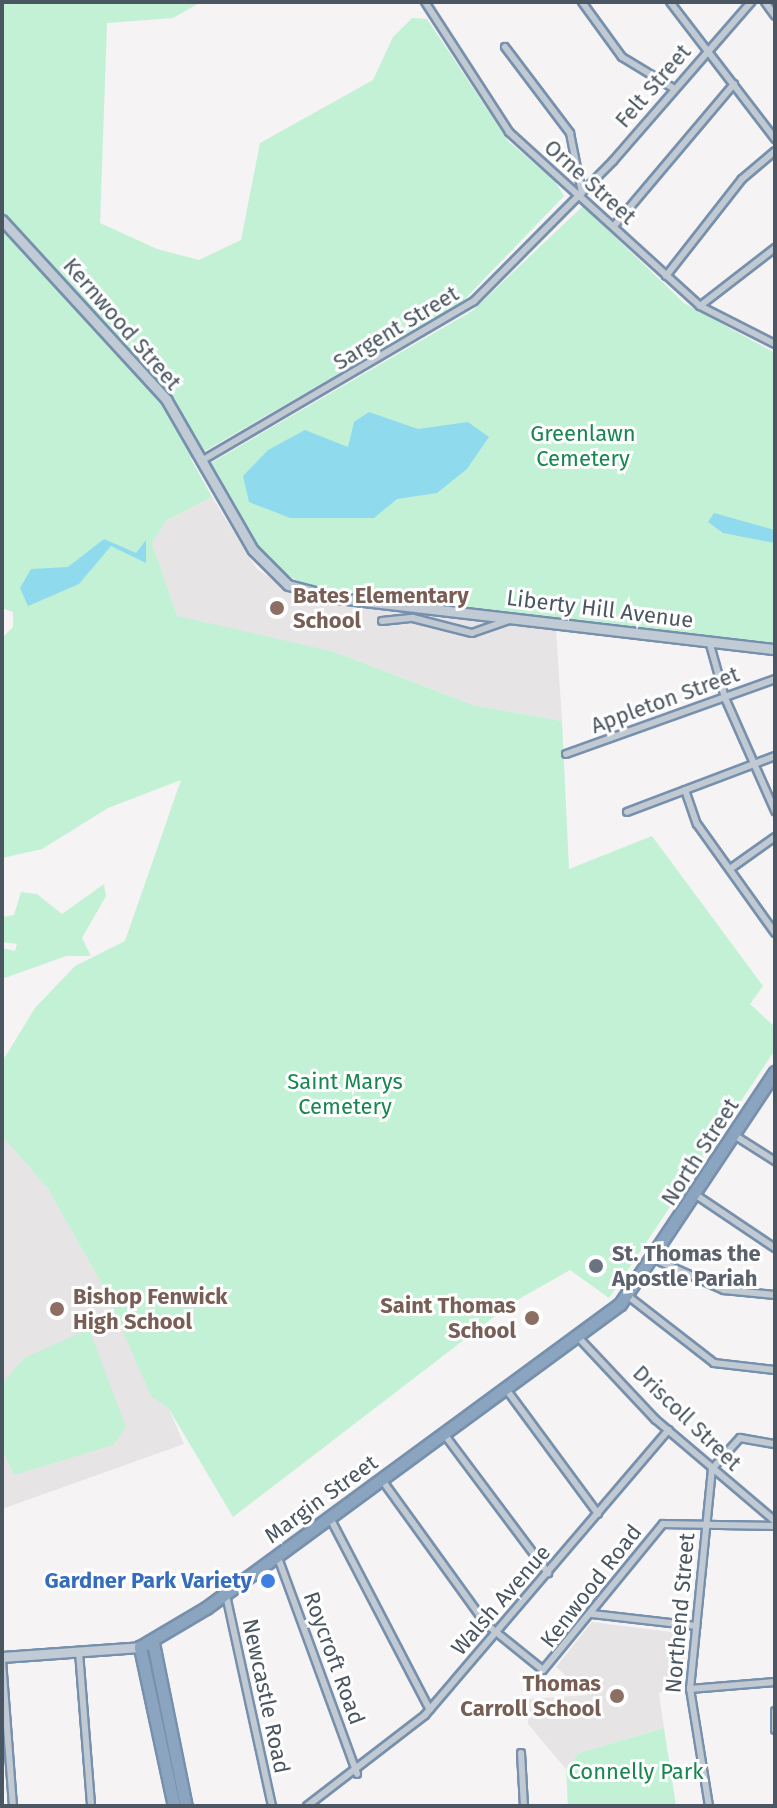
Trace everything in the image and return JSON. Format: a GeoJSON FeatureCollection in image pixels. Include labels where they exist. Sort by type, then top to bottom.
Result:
{"type":"FeatureCollection","features":[{"type":"Feature","properties":{"kind":"highway","name":"North Street"},"geometry":{"type":"LineString","coordinates":[[629,1294],[775,1072]]}},
{"type":"Feature","properties":{"kind":"highway","name":"Margin Street"},"geometry":{"type":"LineString","coordinates":[[140,1647],[153,1643],[330,1518],[577,1336],[629,1294]]}},
{"type":"Feature","properties":{"kind":"highway"},"geometry":{"type":"LineString","coordinates":[[153,1643],[172,1770],[174,1806]]}},
{"type":"Feature","properties":{"kind":"highway"},"geometry":{"type":"LineString","coordinates":[[140,1647],[172,1770],[186,1806]]}},
{"type":"Feature","properties":{"kind":"main road","name":"Kernwood Street"},"geometry":{"type":"LineString","coordinates":[[2,220],[133,359],[203,460]]}},
{"type":"Feature","properties":{"kind":"main road","name":"Liberty Hill Avenue"},"geometry":{"type":"LineString","coordinates":[[203,460],[253,550],[288,585],[338,598],[515,616],[775,649]]}},
{"type":"Feature","properties":{"kind":"main road","name":"Margin Street"},"geometry":{"type":"LineString","coordinates":[[2,1658],[140,1647]]}},
{"type":"Feature","properties":{"kind":"street","name":"Orne Street"},"geometry":{"type":"LineString","coordinates":[[425,2],[509,132],[582,193],[700,306],[775,344]]}},
{"type":"Feature","properties":{"kind":"street"},"geometry":{"type":"LineString","coordinates":[[582,2],[622,57],[673,88]]}},
{"type":"Feature","properties":{"kind":"street"},"geometry":{"type":"LineString","coordinates":[[670,2],[710,49],[775,139]]}},
{"type":"Feature","properties":{"kind":"street","name":"Felt Street"},"geometry":{"type":"LineString","coordinates":[[582,193],[751,2]]}},
{"type":"Feature","properties":{"kind":"street"},"geometry":{"type":"LineString","coordinates":[[765,2],[775,16]]}},
{"type":"Feature","properties":{"kind":"street"},"geometry":{"type":"LineString","coordinates":[[505,47],[570,133],[582,193]]}},
{"type":"Feature","properties":{"kind":"street"},"geometry":{"type":"LineString","coordinates":[[614,226],[734,84]]}},
{"type":"Feature","properties":{"kind":"street"},"geometry":{"type":"LineString","coordinates":[[666,276],[742,179],[775,151]]}},
{"type":"Feature","properties":{"kind":"street","name":"Sargent Street"},"geometry":{"type":"LineString","coordinates":[[203,460],[458,314],[582,193]]}},
{"type":"Feature","properties":{"kind":"street"},"geometry":{"type":"LineString","coordinates":[[700,306],[775,248]]}},
{"type":"Feature","properties":{"kind":"street"},"geometry":{"type":"LineString","coordinates":[[382,621],[413,618],[472,633],[515,616]]}},
{"type":"Feature","properties":{"kind":"street"},"geometry":{"type":"LineString","coordinates":[[709,641],[725,698],[775,811]]}},
{"type":"Feature","properties":{"kind":"street","name":"Appleton Street"},"geometry":{"type":"LineString","coordinates":[[566,754],[775,679]]}},
{"type":"Feature","properties":{"kind":"street"},"geometry":{"type":"LineString","coordinates":[[627,812],[775,756]]}},
{"type":"Feature","properties":{"kind":"street"},"geometry":{"type":"LineString","coordinates":[[685,790],[697,824],[775,933]]}},
{"type":"Feature","properties":{"kind":"street"},"geometry":{"type":"LineString","coordinates":[[730,869],[775,837]]}},
{"type":"Feature","properties":{"kind":"street"},"geometry":{"type":"LineString","coordinates":[[734,1135],[775,1161]]}},
{"type":"Feature","properties":{"kind":"street"},"geometry":{"type":"LineString","coordinates":[[696,1195],[775,1248]]}},
{"type":"Feature","properties":{"kind":"street"},"geometry":{"type":"LineString","coordinates":[[654,1259],[724,1290],[775,1295]]}},
{"type":"Feature","properties":{"kind":"street"},"geometry":{"type":"LineString","coordinates":[[629,1294],[714,1363],[775,1370]]}},
{"type":"Feature","properties":{"kind":"street","name":"Driscoll Street"},"geometry":{"type":"LineString","coordinates":[[577,1336],[668,1430],[775,1524]]}},
{"type":"Feature","properties":{"kind":"street"},"geometry":{"type":"LineString","coordinates":[[506,1389],[598,1514]]}},
{"type":"Feature","properties":{"kind":"street","name":"Walsh Avenue"},"geometry":{"type":"LineString","coordinates":[[307,1806],[357,1774],[430,1710],[668,1430]]}},
{"type":"Feature","properties":{"kind":"street"},"geometry":{"type":"LineString","coordinates":[[444,1434],[548,1573]]}},
{"type":"Feature","properties":{"kind":"street"},"geometry":{"type":"LineString","coordinates":[[712,1469],[740,1438],[775,1444]]}},
{"type":"Feature","properties":{"kind":"street","name":"Northend Street"},"geometry":{"type":"LineString","coordinates":[[709,1806],[690,1689],[712,1469]]}},
{"type":"Feature","properties":{"kind":"street"},"geometry":{"type":"LineString","coordinates":[[382,1480],[494,1634]]}},
{"type":"Feature","properties":{"kind":"street"},"geometry":{"type":"LineString","coordinates":[[330,1518],[430,1710]]}},
{"type":"Feature","properties":{"kind":"street","name":"Kenwood Road"},"geometry":{"type":"LineString","coordinates":[[494,1634],[543,1670],[663,1524],[775,1524]]}},
{"type":"Feature","properties":{"kind":"street","name":"Roycroft Road"},"geometry":{"type":"LineString","coordinates":[[277,1555],[357,1774]]}},
{"type":"Feature","properties":{"kind":"street","name":"Newcastle Road"},"geometry":{"type":"LineString","coordinates":[[226,1593],[272,1806]]}},
{"type":"Feature","properties":{"kind":"street"},"geometry":{"type":"LineString","coordinates":[[592,1614],[696,1626]]}},
{"type":"Feature","properties":{"kind":"street"},"geometry":{"type":"LineString","coordinates":[[79,1652],[91,1806]]}},
{"type":"Feature","properties":{"kind":"street"},"geometry":{"type":"LineString","coordinates":[[2,1658],[13,1806]]}},
{"type":"Feature","properties":{"kind":"street"},"geometry":{"type":"LineString","coordinates":[[690,1689],[775,1682]]}},
{"type":"Feature","properties":{"kind":"street"},"geometry":{"type":"LineString","coordinates":[[775,1711],[775,1730]]}},
{"type":"Feature","properties":{"kind":"street"},"geometry":{"type":"LineString","coordinates":[[521,1753],[524,1806]]}},
{"type":"Feature","properties":{"kind":"shaded area","name":"Bates Elementary School"},"geometry":{"type":"Polygon","coordinates":[[[212,497],[257,569],[292,593],[556,630],[562,721],[473,705],[332,651],[177,617],[152,543],[166,521],[212,497]]]}},
{"type":"Feature","properties":{"kind":"shaded area","name":"Bishop Fenwick High School"},"geometry":{"type":"Polygon","coordinates":[[[3,1137],[48,1189],[103,1286],[151,1395],[169,1409],[184,1444],[2,1509],[3,1137]]]}},
{"type":"Feature","properties":{"kind":"shaded area","name":"Thomas Carroll School"},"geometry":{"type":"Polygon","coordinates":[[[592,1622],[687,1634],[682,1689],[659,1693],[664,1728],[579,1753],[566,1769],[528,1724],[527,1699],[588,1695],[556,1667],[592,1622]]]}},
{"type":"Feature","properties":{"kind":"green space","name":"Saint Marys Cemetery"},"geometry":{"type":"Polygon","coordinates":[[[2,2],[201,2],[173,18],[107,23],[100,223],[157,249],[199,260],[241,240],[260,143],[373,80],[393,37],[412,18],[427,19],[509,142],[554,180],[564,196],[461,303],[191,459],[212,497],[166,521],[152,543],[177,616],[332,651],[473,705],[562,721],[569,869],[652,836],[763,986],[750,1004],[775,1027],[775,1050],[609,1298],[570,1270],[512,1303],[233,1517],[169,1409],[151,1396],[103,1286],[48,1189],[2,1136],[2,1062],[35,1008],[75,966],[125,941],[181,780],[108,808],[42,849],[2,858],[2,638],[13,627],[13,612],[2,608],[2,2]]]}},
{"type":"Feature","properties":{"kind":"green space","name":"Greenlawn Cemetery"},"geometry":{"type":"Polygon","coordinates":[[[583,206],[684,303],[775,353],[775,645],[308,588],[262,558],[209,464],[472,311],[583,206]]]}},
{"type":"Feature","properties":{"kind":"green space"},"geometry":{"type":"Polygon","coordinates":[[[104,884],[106,896],[82,938],[91,956],[66,956],[2,979],[2,948],[15,951],[17,944],[2,942],[2,917],[14,915],[21,892],[37,894],[62,914],[104,884]]]}},
{"type":"Feature","properties":{"kind":"green space"},"geometry":{"type":"Polygon","coordinates":[[[89,1329],[126,1427],[113,1445],[14,1475],[2,1449],[3,1383],[24,1358],[89,1329]]]}},
{"type":"Feature","properties":{"kind":"green space","name":"Connelly Park"},"geometry":{"type":"Polygon","coordinates":[[[664,1728],[676,1806],[568,1806],[566,1769],[579,1753],[664,1728]]]}},
{"type":"Feature","properties":{"kind":"water"},"geometry":{"type":"Polygon","coordinates":[[[369,412],[418,429],[468,422],[489,437],[467,469],[437,493],[397,499],[374,518],[290,518],[249,502],[243,476],[268,450],[305,430],[348,447],[354,422],[369,412]]]}},
{"type":"Feature","properties":{"kind":"water"},"geometry":{"type":"Polygon","coordinates":[[[714,513],[775,530],[775,543],[723,533],[708,522],[714,513]]]}},
{"type":"Feature","properties":{"kind":"water"},"geometry":{"type":"Polygon","coordinates":[[[104,539],[136,553],[146,540],[146,563],[111,546],[79,584],[28,606],[20,588],[31,569],[68,567],[104,539]]]}},
{"type":"Feature","properties":{"kind":"place","name":"Bates Elementary School"},"geometry":{"type":"Point","coordinates":[277,608]}},
{"type":"Feature","properties":{"kind":"place","name":"St. Thomas the Apostle Pariah"},"geometry":{"type":"Point","coordinates":[596,1266]}},
{"type":"Feature","properties":{"kind":"place","name":"Bishop Fenwick High School"},"geometry":{"type":"Point","coordinates":[57,1309]}},
{"type":"Feature","properties":{"kind":"place","name":"Saint Thomas School"},"geometry":{"type":"Point","coordinates":[532,1318]}},
{"type":"Feature","properties":{"kind":"place","name":"Gardner Park Variety"},"geometry":{"type":"Point","coordinates":[268,1581]}},
{"type":"Feature","properties":{"kind":"place","name":"Thomas Carroll School"},"geometry":{"type":"Point","coordinates":[617,1696]}}]}
